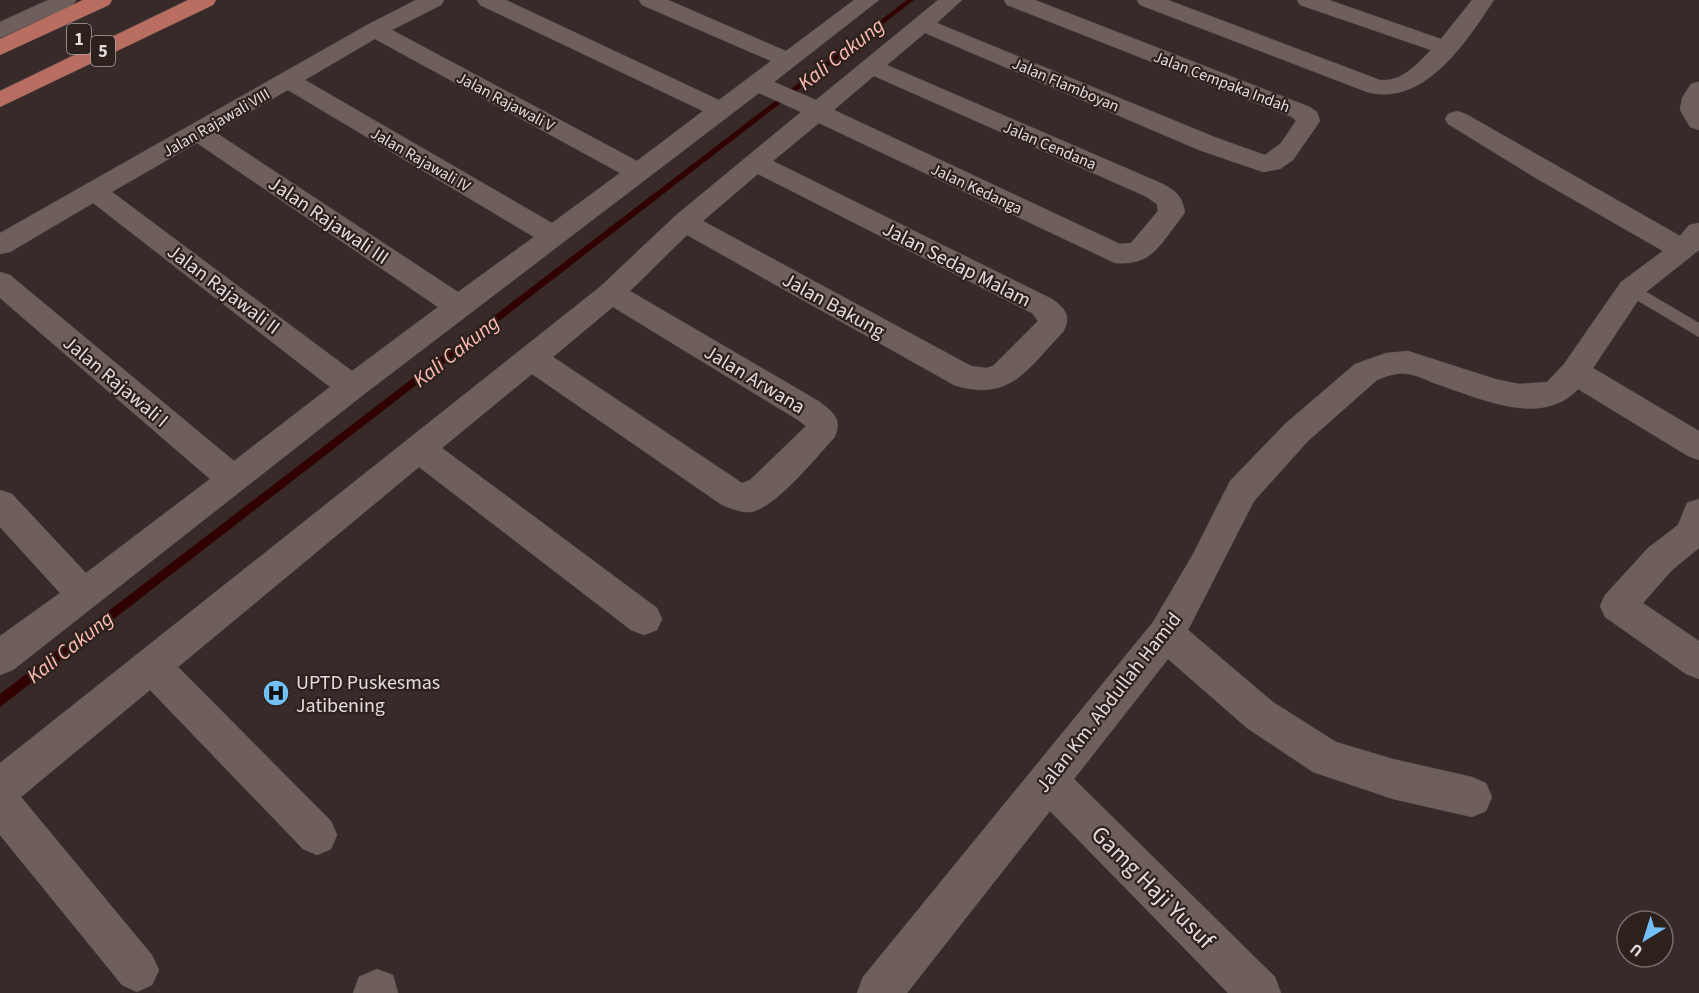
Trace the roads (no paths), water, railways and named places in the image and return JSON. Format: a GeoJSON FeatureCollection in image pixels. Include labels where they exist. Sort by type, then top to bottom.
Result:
{"type":"FeatureCollection","features":[{"type":"Feature","properties":{"kind":"highway"},"geometry":{"type":"LineString","coordinates":[[0,48],[101,0]]}},
{"type":"Feature","properties":{"kind":"highway","name":"1"},"geometry":{"type":"LineString","coordinates":[[0,77],[158,0]]}},
{"type":"Feature","properties":{"kind":"highway","name":"5"},"geometry":{"type":"LineString","coordinates":[[0,100],[205,0]]}},
{"type":"Feature","properties":{"kind":"street"},"geometry":{"type":"LineString","coordinates":[[0,31],[65,0]]}},
{"type":"Feature","properties":{"kind":"street","name":"Jalan Rajawali VIII"},"geometry":{"type":"LineString","coordinates":[[0,245],[375,30],[433,0]]}},
{"type":"Feature","properties":{"kind":"street"},"geometry":{"type":"LineString","coordinates":[[488,0],[720,110]]}},
{"type":"Feature","properties":{"kind":"street"},"geometry":{"type":"LineString","coordinates":[[650,0],[788,60]]}},
{"type":"Feature","properties":{"kind":"street"},"geometry":{"type":"LineString","coordinates":[[0,658],[352,387],[555,237],[720,110],[764,86],[788,60],[868,0]]}},
{"type":"Feature","properties":{"kind":"street"},"geometry":{"type":"LineString","coordinates":[[0,788],[611,293],[684,222],[762,166],[813,108],[872,67],[951,0]]}},
{"type":"Feature","properties":{"kind":"street","name":"Jalan Cempaka Indah"},"geometry":{"type":"LineString","coordinates":[[1015,0],[1301,112],[1308,117],[1308,121],[1289,150],[1271,164],[1263,164],[1208,144]]}},
{"type":"Feature","properties":{"kind":"street"},"geometry":{"type":"LineString","coordinates":[[1148,0],[1375,87],[1387,89],[1408,82],[1446,48],[1473,4]]}},
{"type":"Feature","properties":{"kind":"street"},"geometry":{"type":"LineString","coordinates":[[1308,0],[1446,48]]}},
{"type":"Feature","properties":{"kind":"street","name":"Jalan Flamboyan"},"geometry":{"type":"LineString","coordinates":[[924,25],[1208,144]]}},
{"type":"Feature","properties":{"kind":"street","name":"Jalan Rajawali V"},"geometry":{"type":"LineString","coordinates":[[375,30],[638,172]]}},
{"type":"Feature","properties":{"kind":"street","name":"Jalan Cendana"},"geometry":{"type":"LineString","coordinates":[[872,67],[1154,190],[1170,200],[1172,212],[1140,250]]}},
{"type":"Feature","properties":{"kind":"street","name":"Jalan Rajawali IV"},"geometry":{"type":"LineString","coordinates":[[288,80],[555,237]]}},
{"type":"Feature","properties":{"kind":"street","name":"Jalan Kedanga"},"geometry":{"type":"LineString","coordinates":[[764,86],[1115,253],[1126,254],[1140,250]]}},
{"type":"Feature","properties":{"kind":"street"},"geometry":{"type":"LineString","coordinates":[[1699,89],[1691,102],[1691,110],[1699,122]]}},
{"type":"Feature","properties":{"kind":"street"},"geometry":{"type":"LineString","coordinates":[[1457,118],[1543,171],[1691,241]]}},
{"type":"Feature","properties":{"kind":"street","name":"Jalan Rajawali III"},"geometry":{"type":"LineString","coordinates":[[198,133],[459,307]]}},
{"type":"Feature","properties":{"kind":"street","name":"Jalan Sedap Malam"},"geometry":{"type":"LineString","coordinates":[[762,166],[1042,306],[1053,314],[1053,324],[1004,374],[987,380]]}},
{"type":"Feature","properties":{"kind":"street","name":"Jalan Rajawali II"},"geometry":{"type":"LineString","coordinates":[[95,192],[352,387]]}},
{"type":"Feature","properties":{"kind":"street","name":"Jalan Bakung"},"geometry":{"type":"LineString","coordinates":[[684,222],[965,377],[987,380]]}},
{"type":"Feature","properties":{"kind":"street","name":"Jalan Km. Abdullah Hamid"},"geometry":{"type":"LineString","coordinates":[[879,993],[1166,634],[1204,567],[1242,491],[1297,432],[1366,372],[1386,363],[1408,362],[1494,391],[1519,396],[1542,395],[1557,391],[1575,372],[1631,289],[1691,241]]}},
{"type":"Feature","properties":{"kind":"street","name":"Jalan Rajawali I"},"geometry":{"type":"LineString","coordinates":[[0,282],[233,479]]}},
{"type":"Feature","properties":{"kind":"street","name":"Jalan Arwana"},"geometry":{"type":"LineString","coordinates":[[532,358],[734,495],[749,498],[762,490],[823,429],[823,422],[611,293]]}},
{"type":"Feature","properties":{"kind":"street"},"geometry":{"type":"LineString","coordinates":[[1575,372],[1699,447]]}},
{"type":"Feature","properties":{"kind":"street"},"geometry":{"type":"LineString","coordinates":[[418,448],[644,619]]}},
{"type":"Feature","properties":{"kind":"street"},"geometry":{"type":"LineString","coordinates":[[0,504],[74,584],[82,597]]}},
{"type":"Feature","properties":{"kind":"street"},"geometry":{"type":"LineString","coordinates":[[1699,513],[1692,534],[1660,559],[1618,606],[1699,662]]}},
{"type":"Feature","properties":{"kind":"street"},"geometry":{"type":"LineString","coordinates":[[1166,634],[1260,714],[1328,758],[1393,778],[1472,797]]}},
{"type":"Feature","properties":{"kind":"street"},"geometry":{"type":"LineString","coordinates":[[152,666],[317,835]]}},
{"type":"Feature","properties":{"kind":"street","name":"Gamg Haji Yusuf"},"geometry":{"type":"LineString","coordinates":[[1048,781],[1258,993]]}},
{"type":"Feature","properties":{"kind":"street"},"geometry":{"type":"LineString","coordinates":[[0,803],[137,970]]}},
{"type":"Feature","properties":{"kind":"lane"},"geometry":{"type":"LineString","coordinates":[[1631,289],[1699,331]]}},
{"type":"Feature","properties":{"kind":"waterway","name":"Kali Cakung"},"geometry":{"type":"LineString","coordinates":[[0,701],[911,0]]}},
{"type":"Feature","properties":{"kind":"place","name":"UPTD Puskesmas Jatibening"},"geometry":{"type":"Point","coordinates":[276,693]}}]}
